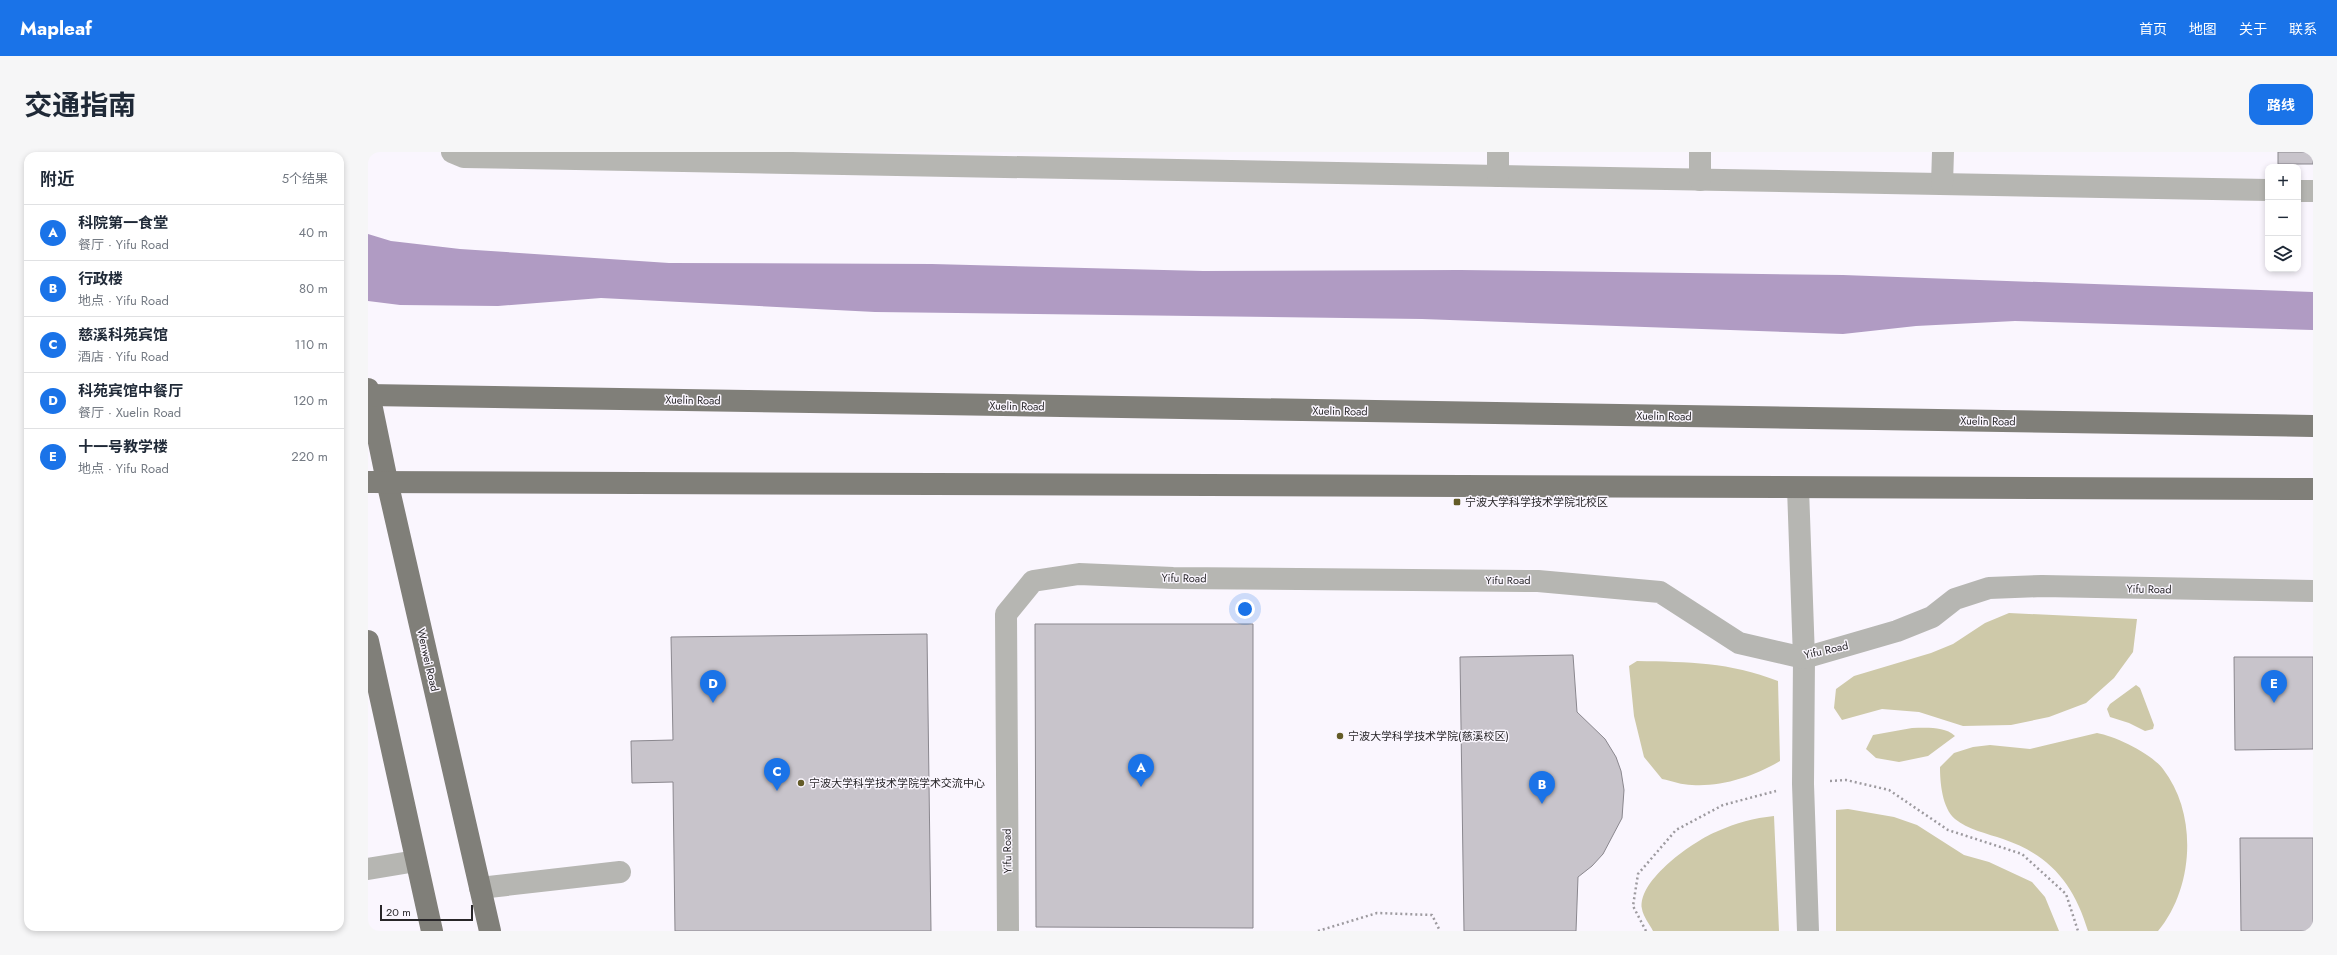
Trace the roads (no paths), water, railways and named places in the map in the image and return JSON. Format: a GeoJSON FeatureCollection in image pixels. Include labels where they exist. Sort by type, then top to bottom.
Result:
{"type":"FeatureCollection","features":[{"type":"Feature","properties":{"kind":"main road","name":"Xuelin Road"},"geometry":{"type":"LineString","coordinates":[[368,393],[2313,426]]}},
{"type":"Feature","properties":{"kind":"main road","name":"Wenwei Road"},"geometry":{"type":"LineString","coordinates":[[368,393],[377,481],[490,931]]}},
{"type":"Feature","properties":{"kind":"main road"},"geometry":{"type":"LineString","coordinates":[[377,481],[2313,489]]}},
{"type":"Feature","properties":{"kind":"main road"},"geometry":{"type":"LineString","coordinates":[[368,641],[432,931]]}},
{"type":"Feature","properties":{"kind":"street"},"geometry":{"type":"LineString","coordinates":[[452,152],[464,157],[634,156],[1029,160],[1498,176],[2265,190]]}},
{"type":"Feature","properties":{"kind":"street"},"geometry":{"type":"LineString","coordinates":[[1498,152],[1498,176]]}},
{"type":"Feature","properties":{"kind":"street"},"geometry":{"type":"LineString","coordinates":[[1700,152],[1700,180]]}},
{"type":"Feature","properties":{"kind":"street"},"geometry":{"type":"LineString","coordinates":[[1942,184],[1943,152]]}},
{"type":"Feature","properties":{"kind":"street"},"geometry":{"type":"LineString","coordinates":[[2301,191],[2313,191]]}},
{"type":"Feature","properties":{"kind":"street"},"geometry":{"type":"LineString","coordinates":[[1798,488],[1804,658],[1803,784],[1808,931]]}},
{"type":"Feature","properties":{"kind":"street","name":"Yifu Road"},"geometry":{"type":"LineString","coordinates":[[1008,931],[1006,614],[1033,581],[1079,574],[1173,578],[1538,581],[1660,592],[1739,643],[1804,658],[1897,631],[1932,617],[1955,599],[1989,588],[2042,586],[2313,591]]}},
{"type":"Feature","properties":{"kind":"street"},"geometry":{"type":"LineString","coordinates":[[368,869],[416,862]]}},
{"type":"Feature","properties":{"kind":"street"},"geometry":{"type":"LineString","coordinates":[[480,888],[620,872]]}},
{"type":"Feature","properties":{"kind":"place","name":"宁波大学科学技术学院北校区"},"geometry":{"type":"Point","coordinates":[1457,502]}},
{"type":"Feature","properties":{"kind":"place","name":"科苑宾馆中餐厅"},"geometry":{"type":"Point","coordinates":[713,703]}},
{"type":"Feature","properties":{"kind":"place","name":"十一号教学楼"},"geometry":{"type":"Point","coordinates":[2274,703]}},
{"type":"Feature","properties":{"kind":"place","name":"宁波大学科学技术学院(慈溪校区)"},"geometry":{"type":"Point","coordinates":[1340,736]}},
{"type":"Feature","properties":{"kind":"place","name":"宁波大学科学技术学院学术交流中心"},"geometry":{"type":"Point","coordinates":[801,783]}},
{"type":"Feature","properties":{"kind":"place","name":"科院第一食堂"},"geometry":{"type":"Point","coordinates":[1141,787]}},
{"type":"Feature","properties":{"kind":"place","name":"慈溪科苑宾馆"},"geometry":{"type":"Point","coordinates":[777,791]}},
{"type":"Feature","properties":{"kind":"place","name":"行政楼"},"geometry":{"type":"Point","coordinates":[1542,804]}}]}
